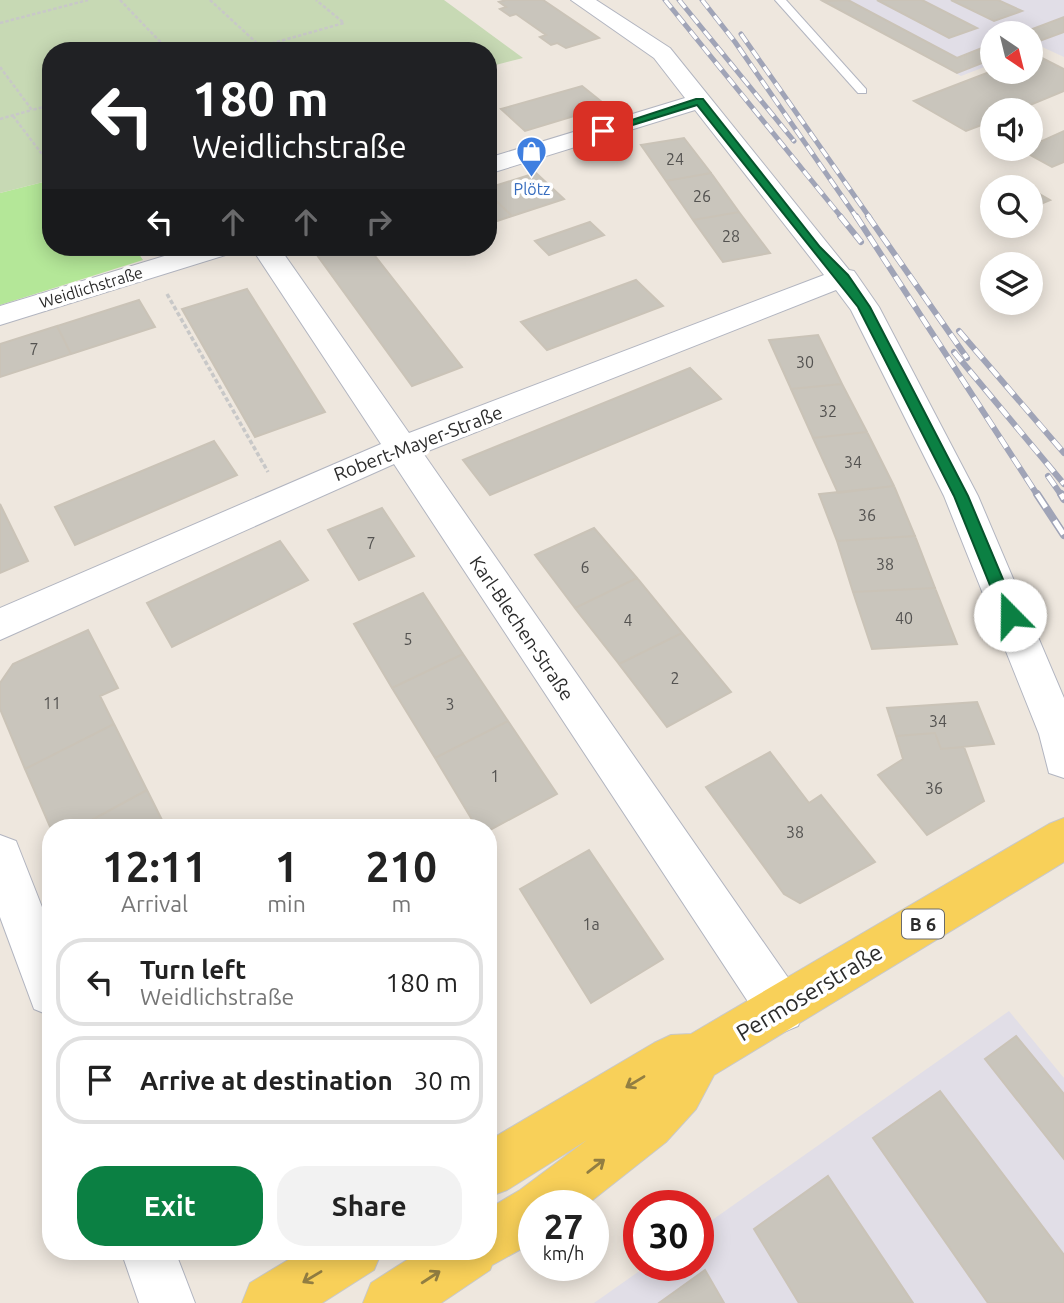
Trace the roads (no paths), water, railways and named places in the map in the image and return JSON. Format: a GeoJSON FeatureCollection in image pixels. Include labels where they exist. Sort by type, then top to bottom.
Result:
{"type":"FeatureCollection","features":[{"type":"Feature","properties":{"kind":"main road","name":"Permoserstraße"},"geometry":{"type":"LineString","coordinates":[[497,1166],[671,1060],[698,1058],[1064,838]]}},
{"type":"Feature","properties":{"kind":"main road","name":"Permoserstraße"},"geometry":{"type":"LineString","coordinates":[[563,1190],[595,1167],[647,1122],[679,1090],[698,1058]]}},
{"type":"Feature","properties":{"kind":"main road"},"geometry":{"type":"LineString","coordinates":[[497,1234],[518,1221]]}},
{"type":"Feature","properties":{"kind":"main road"},"geometry":{"type":"LineString","coordinates":[[270,1303],[340,1260]]}},
{"type":"Feature","properties":{"kind":"main road"},"geometry":{"type":"LineString","coordinates":[[391,1303],[457,1260]]}},
{"type":"Feature","properties":{"kind":"street"},"geometry":{"type":"LineString","coordinates":[[582,0],[662,53],[816,249],[844,277],[864,307],[961,496],[1059,734],[1064,760]]}},
{"type":"Feature","properties":{"kind":"street"},"geometry":{"type":"LineString","coordinates":[[497,163],[699,101]]}},
{"type":"Feature","properties":{"kind":"street","name":"Weidlichstraße"},"geometry":{"type":"LineString","coordinates":[[0,316],[192,256]]}},
{"type":"Feature","properties":{"kind":"street","name":"Karl-Blechen-Straße"},"geometry":{"type":"LineString","coordinates":[[271,256],[781,1009]]}},
{"type":"Feature","properties":{"kind":"street","name":"Robert-Mayer-Straße"},"geometry":{"type":"LineString","coordinates":[[0,625],[282,497],[844,277]]}},
{"type":"Feature","properties":{"kind":"street"},"geometry":{"type":"LineString","coordinates":[[0,856],[42,968]]}},
{"type":"Feature","properties":{"kind":"street"},"geometry":{"type":"LineString","coordinates":[[151,1260],[167,1303]]}},
{"type":"Feature","properties":{"kind":"lane"},"geometry":{"type":"LineString","coordinates":[[780,0],[862,91]]}},
{"type":"Feature","properties":{"kind":"railway"},"geometry":{"type":"LineString","coordinates":[[665,0],[842,218]]}},
{"type":"Feature","properties":{"kind":"railway"},"geometry":{"type":"LineString","coordinates":[[679,0],[794,141]]}},
{"type":"Feature","properties":{"kind":"railway"},"geometry":{"type":"LineString","coordinates":[[702,0],[735,42],[857,218]]}},
{"type":"Feature","properties":{"kind":"railway"},"geometry":{"type":"LineString","coordinates":[[741,34],[870,218]]}},
{"type":"Feature","properties":{"kind":"railway"},"geometry":{"type":"LineString","coordinates":[[840,216],[861,242]]}},
{"type":"Feature","properties":{"kind":"railway"},"geometry":{"type":"LineString","coordinates":[[856,216],[1038,496]]}},
{"type":"Feature","properties":{"kind":"railway"},"geometry":{"type":"LineString","coordinates":[[868,216],[967,358]]}},
{"type":"Feature","properties":{"kind":"railway"},"geometry":{"type":"LineString","coordinates":[[959,331],[1064,453]]}},
{"type":"Feature","properties":{"kind":"railway"},"geometry":{"type":"LineString","coordinates":[[954,352],[1064,484]]}},
{"type":"Feature","properties":{"kind":"railway"},"geometry":{"type":"LineString","coordinates":[[1048,476],[1062,496]]}},
{"type":"Feature","properties":{"kind":"railway"},"geometry":{"type":"LineString","coordinates":[[1037,494],[1064,535]]}},
{"type":"Feature","properties":{"kind":"railway"},"geometry":{"type":"LineString","coordinates":[[1061,494],[1064,499]]}},
{"type":"Feature","properties":{"kind":"place","name":"Plötz"},"geometry":{"type":"Point","coordinates":[532,179]}}]}
